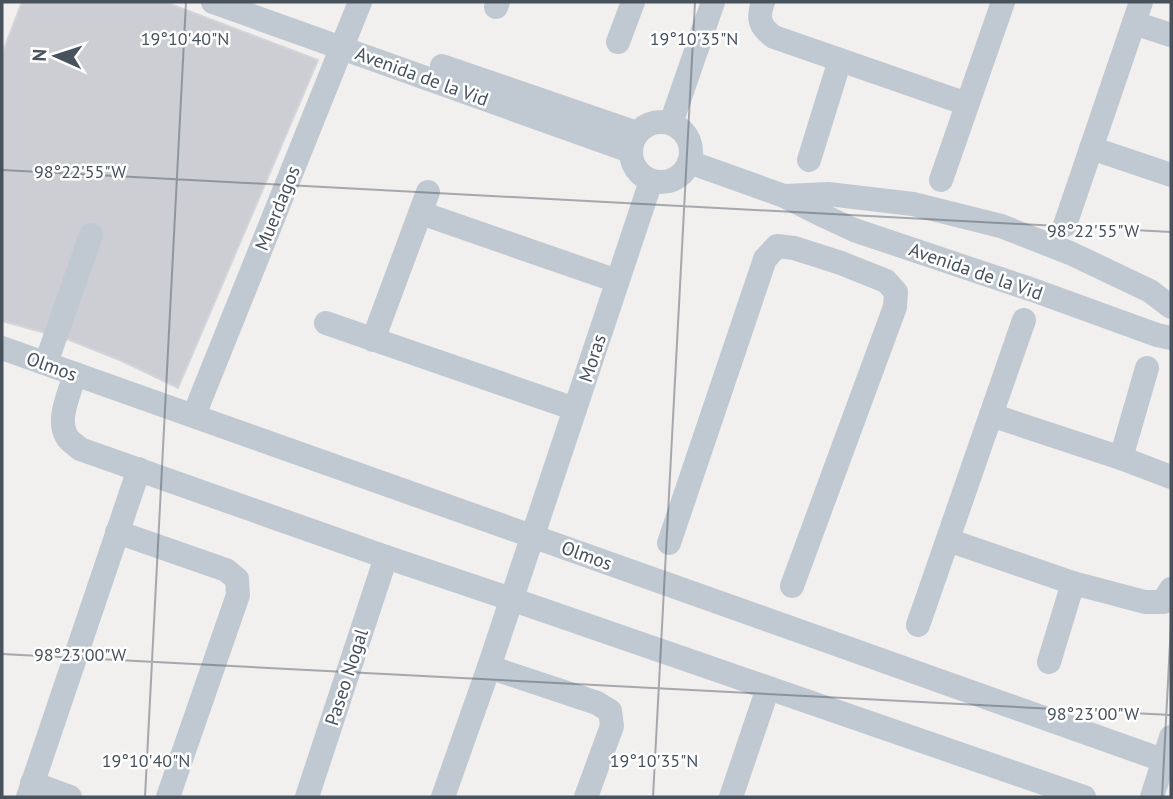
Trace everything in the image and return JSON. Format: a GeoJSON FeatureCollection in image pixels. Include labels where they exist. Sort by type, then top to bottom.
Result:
{"type":"FeatureCollection","features":[{"type":"Feature","properties":{"kind":"street","name":"Avenida de la Vid"},"geometry":{"type":"LineString","coordinates":[[213,2],[345,40],[634,142]]}},
{"type":"Feature","properties":{"kind":"street","name":"Avenida de la Vid"},"geometry":{"type":"LineString","coordinates":[[262,2],[345,40]]}},
{"type":"Feature","properties":{"kind":"street","name":"Muerdagos"},"geometry":{"type":"LineString","coordinates":[[194,415],[360,2]]}},
{"type":"Feature","properties":{"kind":"street"},"geometry":{"type":"LineString","coordinates":[[618,42],[633,2]]}},
{"type":"Feature","properties":{"kind":"street"},"geometry":{"type":"LineString","coordinates":[[671,123],[713,2]]}},
{"type":"Feature","properties":{"kind":"street"},"geometry":{"type":"LineString","coordinates":[[763,2],[760,20],[765,30],[774,37],[967,104]]}},
{"type":"Feature","properties":{"kind":"street"},"geometry":{"type":"LineString","coordinates":[[941,180],[1003,2]]}},
{"type":"Feature","properties":{"kind":"street"},"geometry":{"type":"LineString","coordinates":[[1065,225],[1138,12],[1171,35]]}},
{"type":"Feature","properties":{"kind":"street"},"geometry":{"type":"LineString","coordinates":[[810,160],[840,60]]}},
{"type":"Feature","properties":{"kind":"street"},"geometry":{"type":"LineString","coordinates":[[652,122],[671,123],[680,128],[690,144],[689,162],[678,177],[669,181],[650,181],[636,169],[632,160],[634,142],[644,127],[652,122]]}},
{"type":"Feature","properties":{"kind":"street"},"geometry":{"type":"LineString","coordinates":[[1091,148],[1171,175]]}},
{"type":"Feature","properties":{"kind":"street","name":"Avenida de la Vid"},"geometry":{"type":"LineString","coordinates":[[689,162],[784,195],[854,230],[1171,338]]}},
{"type":"Feature","properties":{"kind":"street","name":"Moras"},"geometry":{"type":"LineString","coordinates":[[443,797],[489,667],[650,181]]}},
{"type":"Feature","properties":{"kind":"street","name":"Avenida de la Vid"},"geometry":{"type":"LineString","coordinates":[[784,195],[828,194],[913,204],[1001,226],[1070,253],[1150,291],[1171,307]]}},
{"type":"Feature","properties":{"kind":"street"},"geometry":{"type":"LineString","coordinates":[[373,340],[424,203],[617,281]]}},
{"type":"Feature","properties":{"kind":"street"},"geometry":{"type":"LineString","coordinates":[[841,263],[854,230]]}},
{"type":"Feature","properties":{"kind":"street"},"geometry":{"type":"LineString","coordinates":[[46,363],[91,236]]}},
{"type":"Feature","properties":{"kind":"street"},"geometry":{"type":"LineString","coordinates":[[668,543],[765,259],[777,246],[794,248],[841,263],[886,281],[896,292],[895,307],[792,586]]}},
{"type":"Feature","properties":{"kind":"street"},"geometry":{"type":"LineString","coordinates":[[918,625],[1024,320]]}},
{"type":"Feature","properties":{"kind":"street"},"geometry":{"type":"LineString","coordinates":[[326,323],[575,410]]}},
{"type":"Feature","properties":{"kind":"street","name":"Olmos"},"geometry":{"type":"LineString","coordinates":[[2,348],[533,536],[1169,753]]}},
{"type":"Feature","properties":{"kind":"street"},"geometry":{"type":"LineString","coordinates":[[1121,458],[1147,368]]}},
{"type":"Feature","properties":{"kind":"street"},"geometry":{"type":"LineString","coordinates":[[75,374],[62,424],[68,439],[80,449],[1084,797]]}},
{"type":"Feature","properties":{"kind":"street"},"geometry":{"type":"LineString","coordinates":[[991,415],[1171,477]]}},
{"type":"Feature","properties":{"kind":"street"},"geometry":{"type":"LineString","coordinates":[[70,797],[30,790],[139,469]]}},
{"type":"Feature","properties":{"kind":"street"},"geometry":{"type":"LineString","coordinates":[[117,532],[226,570],[237,579],[237,595],[168,797]]}},
{"type":"Feature","properties":{"kind":"street"},"geometry":{"type":"LineString","coordinates":[[948,540],[1073,583],[1145,602],[1163,602],[1171,589]]}},
{"type":"Feature","properties":{"kind":"street","name":"Paseo Nogal"},"geometry":{"type":"LineString","coordinates":[[307,797],[386,557]]}},
{"type":"Feature","properties":{"kind":"street"},"geometry":{"type":"LineString","coordinates":[[1049,662],[1073,583]]}},
{"type":"Feature","properties":{"kind":"street"},"geometry":{"type":"LineString","coordinates":[[489,667],[597,703],[610,711],[612,726],[586,797]]}},
{"type":"Feature","properties":{"kind":"street"},"geometry":{"type":"LineString","coordinates":[[731,797],[768,688]]}},
{"type":"Feature","properties":{"kind":"street"},"geometry":{"type":"LineString","coordinates":[[1152,797],[1169,753]]}},
{"type":"Feature","properties":{"kind":"building"},"geometry":{"type":"Polygon","coordinates":[[[22,2],[165,2],[318,60],[178,388],[67,339],[2,321],[2,54],[22,2]]]}}]}
